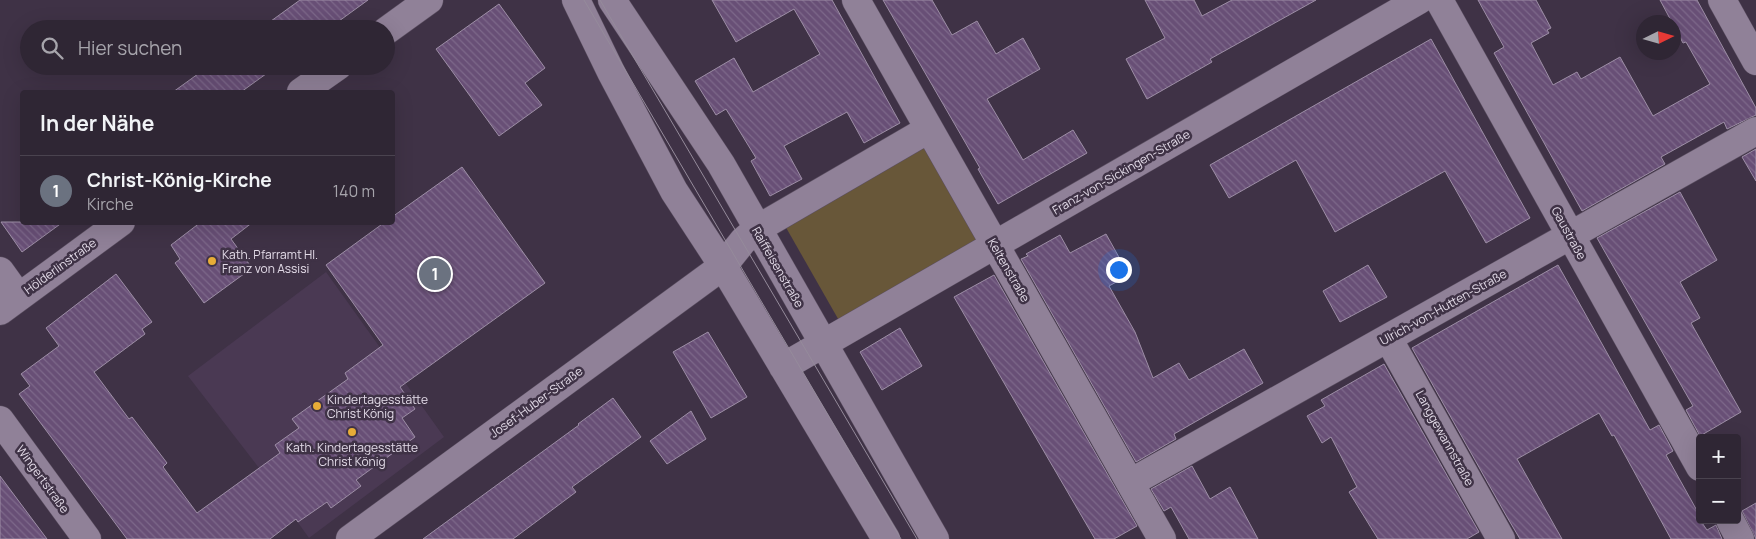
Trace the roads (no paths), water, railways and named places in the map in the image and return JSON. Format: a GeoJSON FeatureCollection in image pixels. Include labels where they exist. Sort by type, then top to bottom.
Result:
{"type":"FeatureCollection","features":[{"type":"Feature","properties":{"kind":"street"},"geometry":{"type":"LineString","coordinates":[[395,25],[430,0]]}},
{"type":"Feature","properties":{"kind":"street"},"geometry":{"type":"LineString","coordinates":[[576,0],[610,72],[674,191],[723,266],[887,539],[928,528]]}},
{"type":"Feature","properties":{"kind":"street","name":"Raiffeisenstraße"},"geometry":{"type":"LineString","coordinates":[[612,0],[720,164],[928,528]]}},
{"type":"Feature","properties":{"kind":"street","name":"Keltenstraße"},"geometry":{"type":"LineString","coordinates":[[856,0],[1162,539]]}},
{"type":"Feature","properties":{"kind":"street","name":"Franz-von-Sickingen-Straße"},"geometry":{"type":"LineString","coordinates":[[783,367],[1419,0]]}},
{"type":"Feature","properties":{"kind":"street","name":"Gaustraße"},"geometry":{"type":"LineString","coordinates":[[1439,0],[1696,460]]}},
{"type":"Feature","properties":{"kind":"street"},"geometry":{"type":"LineString","coordinates":[[1722,0],[1756,61]]}},
{"type":"Feature","properties":{"kind":"street"},"geometry":{"type":"LineString","coordinates":[[304,90],[325,75]]}},
{"type":"Feature","properties":{"kind":"street","name":"Josef-Huber-Straße"},"geometry":{"type":"LineString","coordinates":[[350,539],[723,266],[756,229],[929,129]]}},
{"type":"Feature","properties":{"kind":"street","name":"Ulrich-von-Hutten-Straße"},"geometry":{"type":"LineString","coordinates":[[1130,483],[1756,131]]}},
{"type":"Feature","properties":{"kind":"street","name":"Hölderlinstraße"},"geometry":{"type":"LineString","coordinates":[[9,303],[117,225]]}},
{"type":"Feature","properties":{"kind":"street"},"geometry":{"type":"LineString","coordinates":[[0,271],[9,303]]}},
{"type":"Feature","properties":{"kind":"street","name":"Langgewannstraße"},"geometry":{"type":"LineString","coordinates":[[1388,338],[1501,539]]}},
{"type":"Feature","properties":{"kind":"street","name":"Wingertstraße"},"geometry":{"type":"LineString","coordinates":[[0,420],[87,539]]}},
{"type":"Feature","properties":{"kind":"street"},"geometry":{"type":"LineString","coordinates":[[1732,524],[1740,539]]}},
{"type":"Feature","properties":{"kind":"tram line"},"geometry":{"type":"LineString","coordinates":[[584,0],[901,539]]}},
{"type":"Feature","properties":{"kind":"tram line"},"geometry":{"type":"LineString","coordinates":[[600,0],[917,539]]}},
{"type":"Feature","properties":{"kind":"place","name":"Kath. Pfarramt Hl. Franz von Assisi"},"geometry":{"type":"Point","coordinates":[212,261]}},
{"type":"Feature","properties":{"kind":"place","name":"Christ-König-Kirche"},"geometry":{"type":"Point","coordinates":[435,274]}},
{"type":"Feature","properties":{"kind":"place","name":"Kindertagesstätte Christ König"},"geometry":{"type":"Point","coordinates":[317,406]}},
{"type":"Feature","properties":{"kind":"place","name":"Kath. Kindertagesstätte Christ König"},"geometry":{"type":"Point","coordinates":[352,432]}}]}
